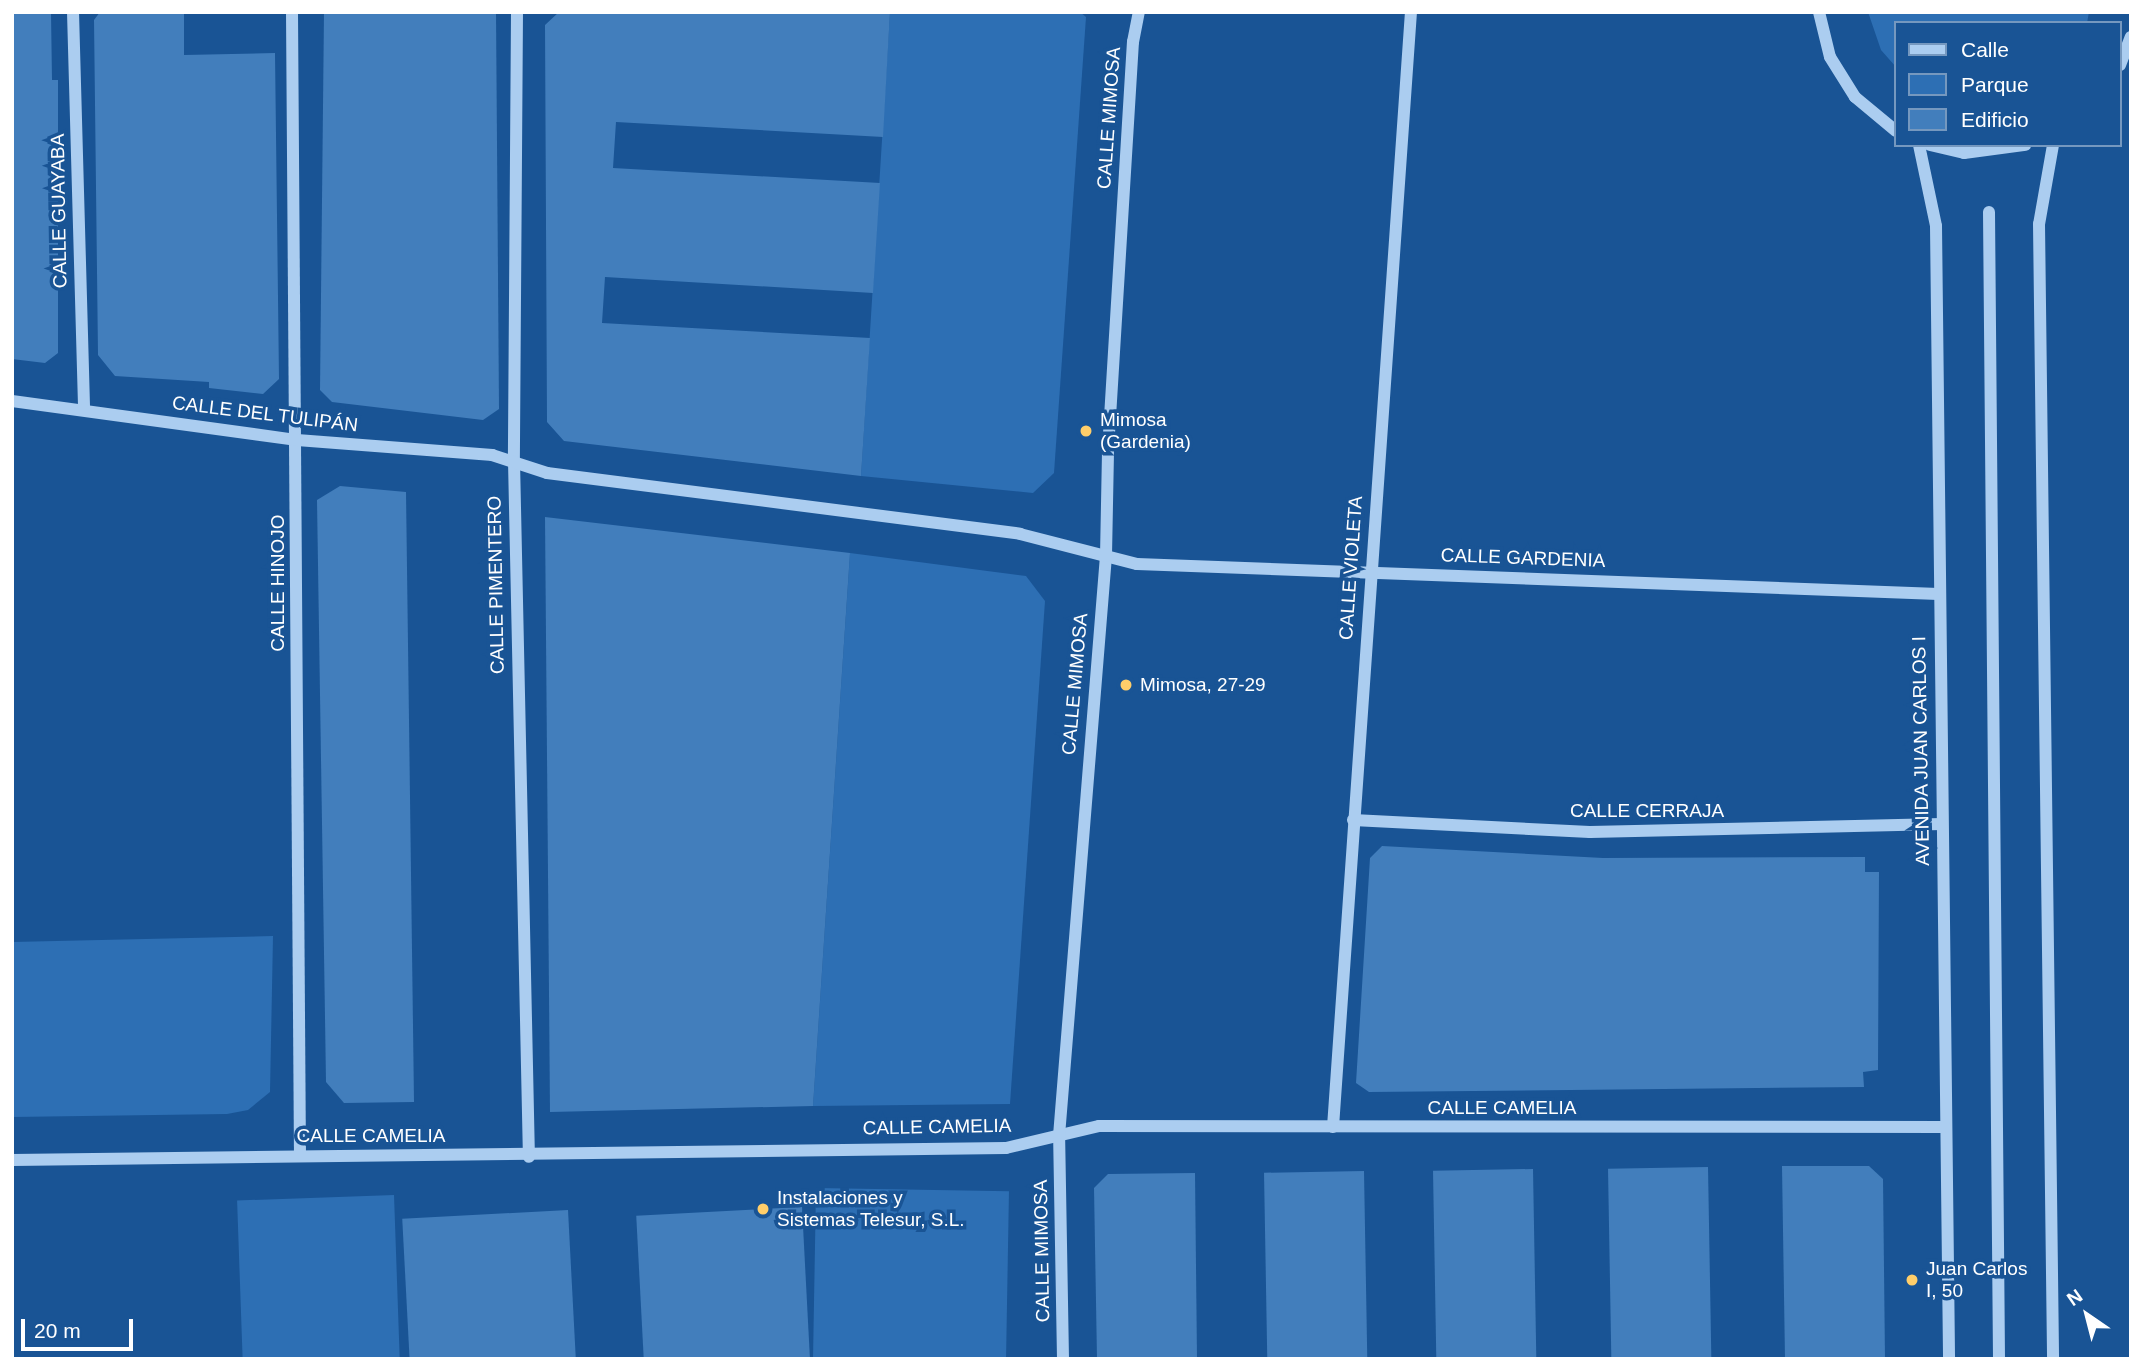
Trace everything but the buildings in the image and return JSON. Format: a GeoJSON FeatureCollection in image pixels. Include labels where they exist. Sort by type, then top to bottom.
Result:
{"type":"FeatureCollection","features":[{"type":"Feature","properties":{"kind":"street","name":"CALLE GUAYABA"},"geometry":{"type":"LineString","coordinates":[[74,12],[84,409]]}},
{"type":"Feature","properties":{"kind":"street","name":"CALLE HINOJO"},"geometry":{"type":"LineString","coordinates":[[292,12],[300,1154]]}},
{"type":"Feature","properties":{"kind":"street","name":"CALLE PIMENTERO"},"geometry":{"type":"LineString","coordinates":[[517,12],[513,461],[528,1157]]}},
{"type":"Feature","properties":{"kind":"street","name":"CALLE MIMOSA"},"geometry":{"type":"LineString","coordinates":[[1063,1359],[1059,1136],[1106,556],[1108,450],[1133,42],[1139,12]]}},
{"type":"Feature","properties":{"kind":"street","name":"CALLE VIOLETA"},"geometry":{"type":"LineString","coordinates":[[1333,1127],[1369,572],[1411,12]]}},
{"type":"Feature","properties":{"kind":"street"},"geometry":{"type":"LineString","coordinates":[[1819,12],[1829,57],[1855,97],[1895,130]]}},
{"type":"Feature","properties":{"kind":"street"},"geometry":{"type":"LineString","coordinates":[[2122,60],[2131,37]]}},
{"type":"Feature","properties":{"kind":"street","name":"AVENIDA JUAN CARLOS I"},"geometry":{"type":"LineString","coordinates":[[1919,147],[1936,226],[1938,593],[1950,1359]]}},
{"type":"Feature","properties":{"kind":"street"},"geometry":{"type":"LineString","coordinates":[[1938,147],[1964,153],[2010,147]]}},
{"type":"Feature","properties":{"kind":"street"},"geometry":{"type":"LineString","coordinates":[[2053,147],[2039,224],[2053,1359]]}},
{"type":"Feature","properties":{"kind":"street"},"geometry":{"type":"LineString","coordinates":[[1989,212],[1999,1359]]}},
{"type":"Feature","properties":{"kind":"street","name":"CALLE DEL TULIPÁN"},"geometry":{"type":"LineString","coordinates":[[12,401],[297,440],[492,455],[547,473],[1020,534],[1106,556]]}},
{"type":"Feature","properties":{"kind":"street","name":"CALLE GARDENIA"},"geometry":{"type":"LineString","coordinates":[[1106,556],[1137,564],[1938,593]]}},
{"type":"Feature","properties":{"kind":"street","name":"CALLE CERRAJA"},"geometry":{"type":"LineString","coordinates":[[1353,820],[1590,832],[1942,824]]}},
{"type":"Feature","properties":{"kind":"street","name":"CALLE CAMELIA"},"geometry":{"type":"LineString","coordinates":[[12,1160],[300,1154],[528,1157],[896,1146],[1006,1148],[1099,1126],[1945,1127]]}},
{"type":"Feature","properties":{"kind":"green space"},"geometry":{"type":"Polygon","coordinates":[[[890,12],[1080,12],[1086,17],[1054,473],[1033,493],[861,476],[890,12]]]}},
{"type":"Feature","properties":{"kind":"green space"},"geometry":{"type":"Polygon","coordinates":[[[1868,12],[2089,12],[2087,21],[1895,21],[1895,66],[1881,50],[1868,12]]]}},
{"type":"Feature","properties":{"kind":"green space"},"geometry":{"type":"Polygon","coordinates":[[[850,553],[1026,576],[1045,601],[1010,1104],[813,1106],[850,553]]]}},
{"type":"Feature","properties":{"kind":"green space"},"geometry":{"type":"Polygon","coordinates":[[[273,936],[270,1092],[248,1110],[227,1114],[12,1117],[12,942],[273,936]]]}},
{"type":"Feature","properties":{"kind":"green space"},"geometry":{"type":"Polygon","coordinates":[[[816,1188],[1009,1191],[1006,1359],[813,1359],[816,1188]]]}},
{"type":"Feature","properties":{"kind":"green space"},"geometry":{"type":"Polygon","coordinates":[[[394,1195],[400,1359],[243,1359],[237,1200],[394,1195]]]}},
{"type":"Feature","properties":{"kind":"place","name":"Mimosa (Gardenia)"},"geometry":{"type":"Point","coordinates":[1086,431]}},
{"type":"Feature","properties":{"kind":"place","name":"Mimosa, 27-29"},"geometry":{"type":"Point","coordinates":[1126,685]}},
{"type":"Feature","properties":{"kind":"place","name":"Instalaciones y Sistemas Telesur, S.L."},"geometry":{"type":"Point","coordinates":[763,1209]}},
{"type":"Feature","properties":{"kind":"place","name":"Juan Carlos I, 50"},"geometry":{"type":"Point","coordinates":[1912,1280]}}]}
